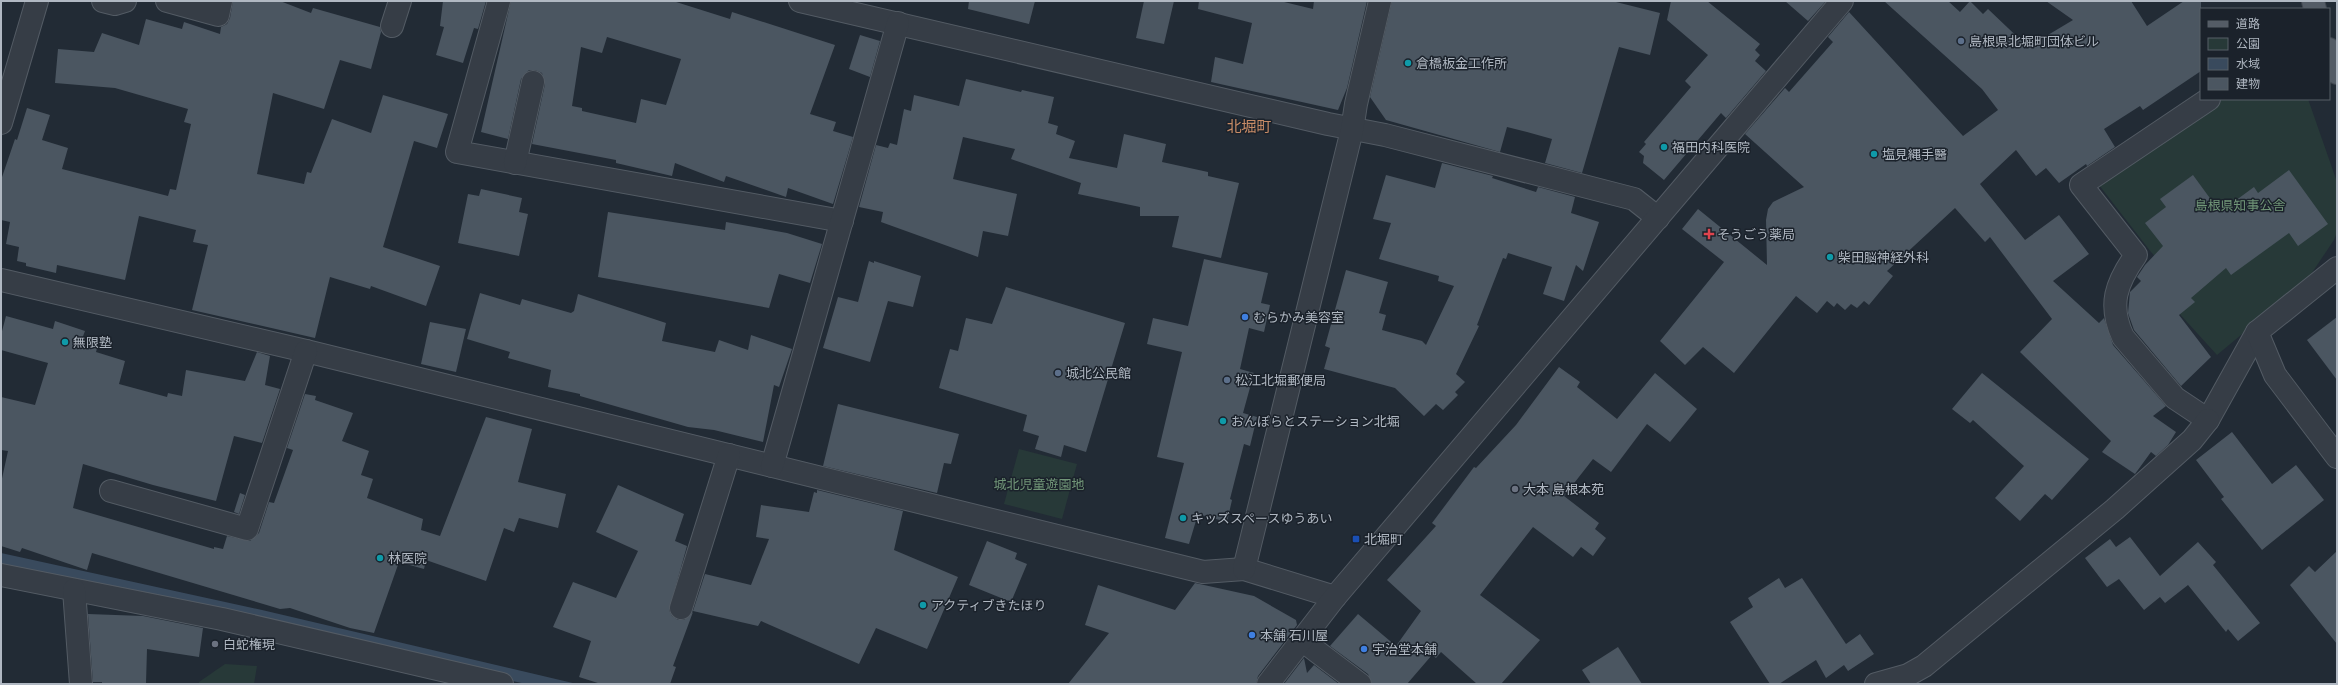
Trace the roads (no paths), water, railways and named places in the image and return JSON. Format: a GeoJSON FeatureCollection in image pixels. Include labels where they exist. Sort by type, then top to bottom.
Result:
{"type":"FeatureCollection","features":[{"type":"Feature","properties":{"kind":"main road"},"geometry":{"type":"LineString","coordinates":[[2330,52],[2337,73]]}},
{"type":"Feature","properties":{"kind":"street"},"geometry":{"type":"LineString","coordinates":[[1,123],[37,1]]}},
{"type":"Feature","properties":{"kind":"street"},"geometry":{"type":"LineString","coordinates":[[103,1],[115,4],[125,1]]}},
{"type":"Feature","properties":{"kind":"street"},"geometry":{"type":"LineString","coordinates":[[168,1],[218,15],[221,1]]}},
{"type":"Feature","properties":{"kind":"street"},"geometry":{"type":"LineString","coordinates":[[392,26],[400,1]]}},
{"type":"Feature","properties":{"kind":"street"},"geometry":{"type":"LineString","coordinates":[[499,1],[458,152],[842,221]]}},
{"type":"Feature","properties":{"kind":"street"},"geometry":{"type":"LineString","coordinates":[[800,1],[1352,130],[1385,135],[1634,199],[1658,218]]}},
{"type":"Feature","properties":{"kind":"street"},"geometry":{"type":"LineString","coordinates":[[1244,570],[1352,130],[1356,104],[1380,1]]}},
{"type":"Feature","properties":{"kind":"street"},"geometry":{"type":"LineString","coordinates":[[1268,684],[1303,641],[1335,597],[1842,1]]}},
{"type":"Feature","properties":{"kind":"street"},"geometry":{"type":"LineString","coordinates":[[772,466],[898,23]]}},
{"type":"Feature","properties":{"kind":"street"},"geometry":{"type":"LineString","coordinates":[[515,163],[533,82]]}},
{"type":"Feature","properties":{"kind":"street"},"geometry":{"type":"LineString","coordinates":[[2207,100],[2082,185],[2136,255],[2120,279],[2116,293],[2116,312],[2123,337],[2175,398],[2208,420]]}},
{"type":"Feature","properties":{"kind":"street"},"geometry":{"type":"LineString","coordinates":[[1876,684],[1908,675],[1924,666],[2115,509],[2192,440],[2208,420],[2257,332],[2337,268]]}},
{"type":"Feature","properties":{"kind":"street"},"geometry":{"type":"LineString","coordinates":[[1,280],[306,351],[1203,572],[1244,570],[1335,597]]}},
{"type":"Feature","properties":{"kind":"street"},"geometry":{"type":"LineString","coordinates":[[2257,332],[2275,375],[2337,457]]}},
{"type":"Feature","properties":{"kind":"street"},"geometry":{"type":"LineString","coordinates":[[111,491],[247,529],[306,351]]}},
{"type":"Feature","properties":{"kind":"street"},"geometry":{"type":"LineString","coordinates":[[681,608],[730,455]]}},
{"type":"Feature","properties":{"kind":"street"},"geometry":{"type":"LineString","coordinates":[[1,575],[222,619],[502,684]]}},
{"type":"Feature","properties":{"kind":"street"},"geometry":{"type":"LineString","coordinates":[[74,590],[81,684]]}},
{"type":"Feature","properties":{"kind":"street"},"geometry":{"type":"LineString","coordinates":[[1303,641],[1360,684]]}},
{"type":"Feature","properties":{"kind":"water"},"geometry":{"type":"Polygon","coordinates":[[[1,553],[262,610],[577,684],[526,684],[1,568],[1,553]]]}},
{"type":"Feature","properties":{"kind":"place","name":"島根県北堀町団体ビル"},"geometry":{"type":"Point","coordinates":[1961,41]}},
{"type":"Feature","properties":{"kind":"place","name":"倉橋板金工作所"},"geometry":{"type":"Point","coordinates":[1408,63]}},
{"type":"Feature","properties":{"kind":"place","name":"福田内科医院"},"geometry":{"type":"Point","coordinates":[1664,147]}},
{"type":"Feature","properties":{"kind":"place","name":"塩見縄手醫"},"geometry":{"type":"Point","coordinates":[1874,154]}},
{"type":"Feature","properties":{"kind":"place","name":"そうごう薬局"},"geometry":{"type":"Point","coordinates":[1709,234]}},
{"type":"Feature","properties":{"kind":"place","name":"柴田脳神経外科"},"geometry":{"type":"Point","coordinates":[1830,257]}},
{"type":"Feature","properties":{"kind":"place","name":"むらかみ美容室"},"geometry":{"type":"Point","coordinates":[1245,317]}},
{"type":"Feature","properties":{"kind":"place","name":"無限塾"},"geometry":{"type":"Point","coordinates":[65,342]}},
{"type":"Feature","properties":{"kind":"place","name":"城北公民館"},"geometry":{"type":"Point","coordinates":[1058,373]}},
{"type":"Feature","properties":{"kind":"place","name":"松江北堀郵便局"},"geometry":{"type":"Point","coordinates":[1227,380]}},
{"type":"Feature","properties":{"kind":"place","name":"おんぼらとステーション北堀"},"geometry":{"type":"Point","coordinates":[1223,421]}},
{"type":"Feature","properties":{"kind":"place","name":"大本 島根本苑"},"geometry":{"type":"Point","coordinates":[1515,489]}},
{"type":"Feature","properties":{"kind":"place","name":"キッズスペースゆうあい"},"geometry":{"type":"Point","coordinates":[1183,518]}},
{"type":"Feature","properties":{"kind":"place","name":"北堀町"},"geometry":{"type":"Point","coordinates":[1356,539]}},
{"type":"Feature","properties":{"kind":"place","name":"林医院"},"geometry":{"type":"Point","coordinates":[380,558]}},
{"type":"Feature","properties":{"kind":"place","name":"アクティブきたほり"},"geometry":{"type":"Point","coordinates":[923,605]}},
{"type":"Feature","properties":{"kind":"place","name":"本舗 石川屋"},"geometry":{"type":"Point","coordinates":[1252,635]}},
{"type":"Feature","properties":{"kind":"place","name":"白蛇権現"},"geometry":{"type":"Point","coordinates":[215,644]}},
{"type":"Feature","properties":{"kind":"place","name":"宇治堂本舗"},"geometry":{"type":"Point","coordinates":[1364,649]}},
{"type":"Feature","properties":{"kind":"district","name":"北堀町"},"geometry":{"type":"Point","coordinates":[1249,127]}},
{"type":"Feature","properties":{"kind":"park label","name":"島根県知事公舎"},"geometry":{"type":"Point","coordinates":[2240,205]}},
{"type":"Feature","properties":{"kind":"park label","name":"城北児童遊園地"},"geometry":{"type":"Point","coordinates":[1039,484]}}]}
